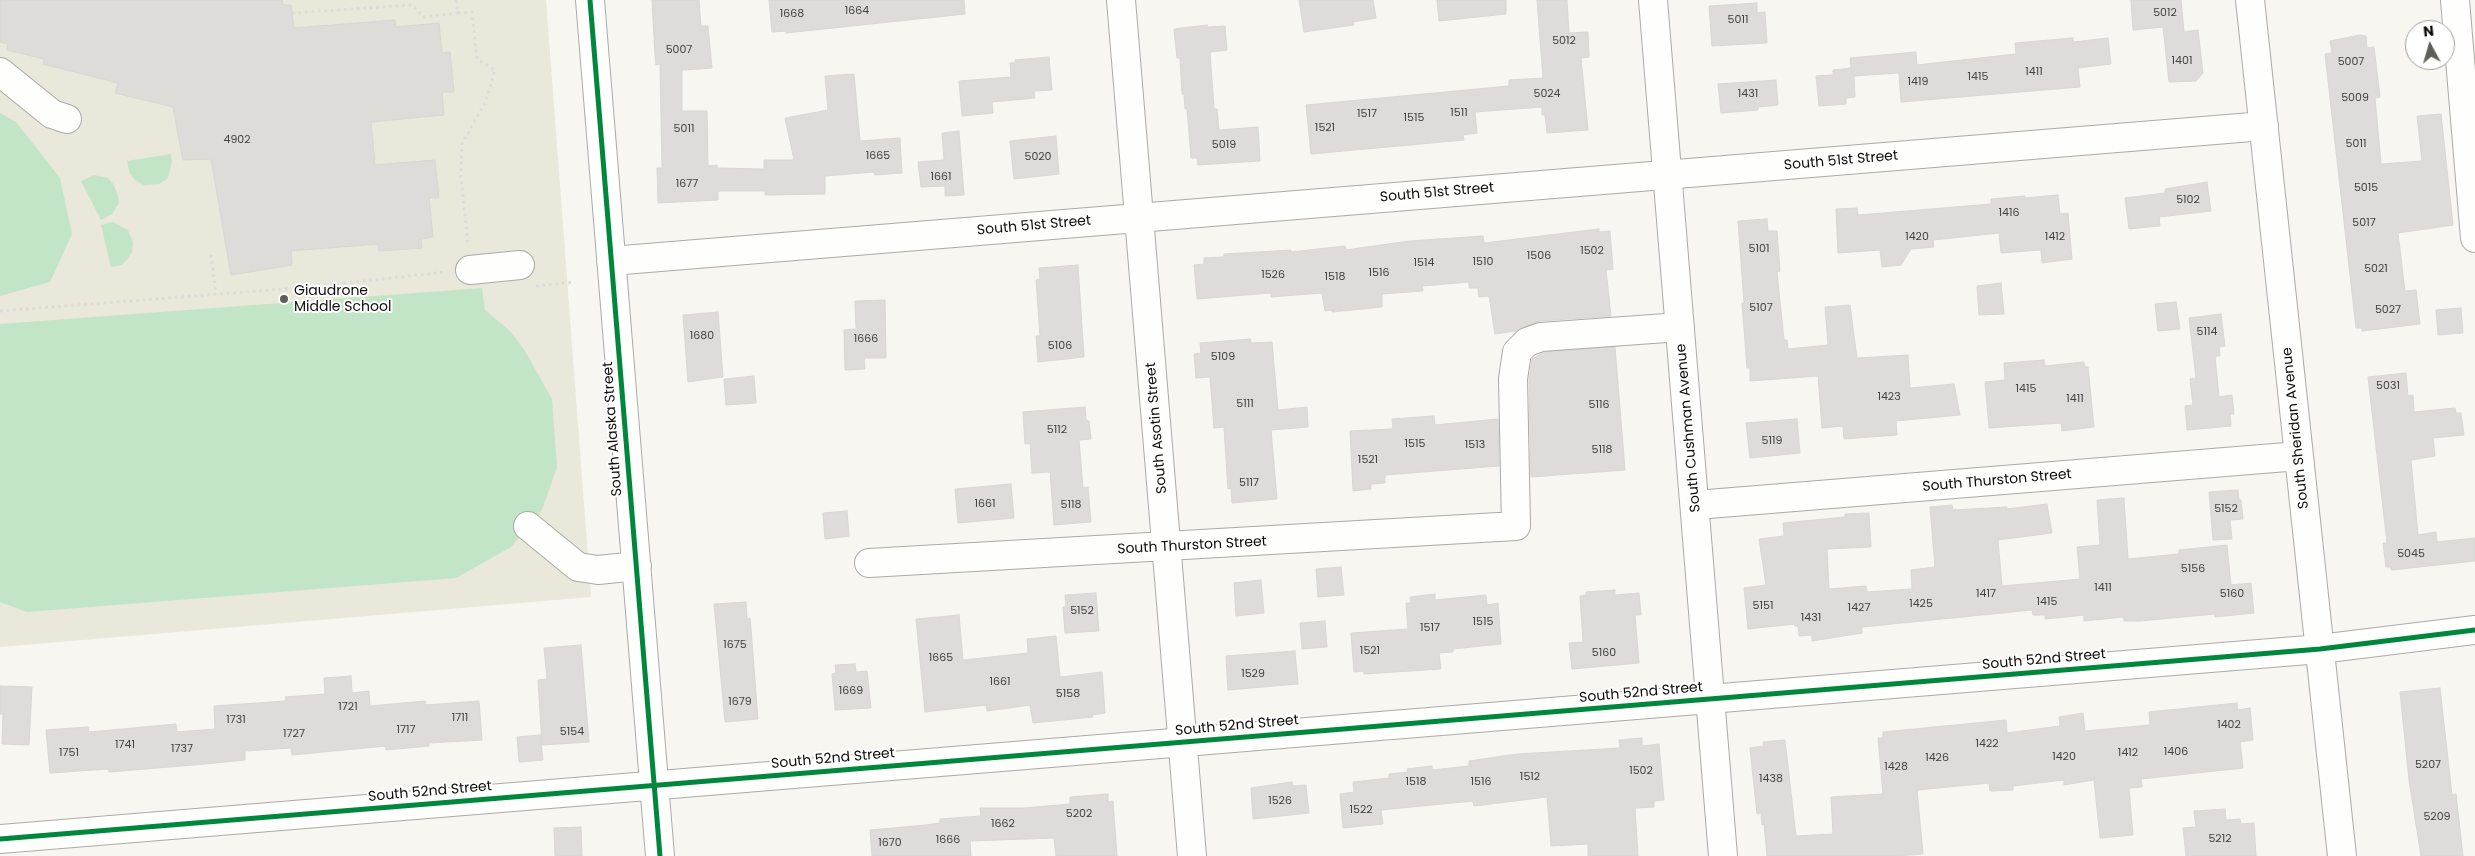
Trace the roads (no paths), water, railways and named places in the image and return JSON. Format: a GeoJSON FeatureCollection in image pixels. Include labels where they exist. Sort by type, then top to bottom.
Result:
{"type":"FeatureCollection","features":[{"type":"Feature","properties":{"kind":"street","name":"South Alaska Street"},"geometry":{"type":"LineString","coordinates":[[590,0],[660,856]]}},
{"type":"Feature","properties":{"kind":"street","name":"South Asotin Street"},"geometry":{"type":"LineString","coordinates":[[1120,0],[1168,547],[1192,856]]}},
{"type":"Feature","properties":{"kind":"street","name":"South Cushman Avenue"},"geometry":{"type":"LineString","coordinates":[[1653,0],[1696,505],[1723,856]]}},
{"type":"Feature","properties":{"kind":"street","name":"South Sheridan Avenue"},"geometry":{"type":"LineString","coordinates":[[2250,0],[2342,856]]}},
{"type":"Feature","properties":{"kind":"street"},"geometry":{"type":"LineString","coordinates":[[2455,0],[2475,238]]}},
{"type":"Feature","properties":{"kind":"street"},"geometry":{"type":"LineString","coordinates":[[0,72],[52,114],[67,119]]}},
{"type":"Feature","properties":{"kind":"street","name":"South 51st Street"},"geometry":{"type":"LineString","coordinates":[[611,261],[2264,126]]}},
{"type":"Feature","properties":{"kind":"street"},"geometry":{"type":"LineString","coordinates":[[470,270],[520,265]]}},
{"type":"Feature","properties":{"kind":"street","name":"South Thurston Street"},"geometry":{"type":"LineString","coordinates":[[869,563],[1516,526],[1513,379],[1517,352],[1527,342],[1541,337],[1680,328]]}},
{"type":"Feature","properties":{"kind":"street","name":"South Thurston Street"},"geometry":{"type":"LineString","coordinates":[[1696,505],[2299,456]]}},
{"type":"Feature","properties":{"kind":"street"},"geometry":{"type":"LineString","coordinates":[[528,526],[578,567],[598,570],[636,566]]}},
{"type":"Feature","properties":{"kind":"street","name":"South 52nd Street"},"geometry":{"type":"LineString","coordinates":[[0,839],[2320,649],[2475,630]]}},
{"type":"Feature","properties":{"kind":"place","name":"Giaudrone Middle School"},"geometry":{"type":"Point","coordinates":[284,299]}}]}
